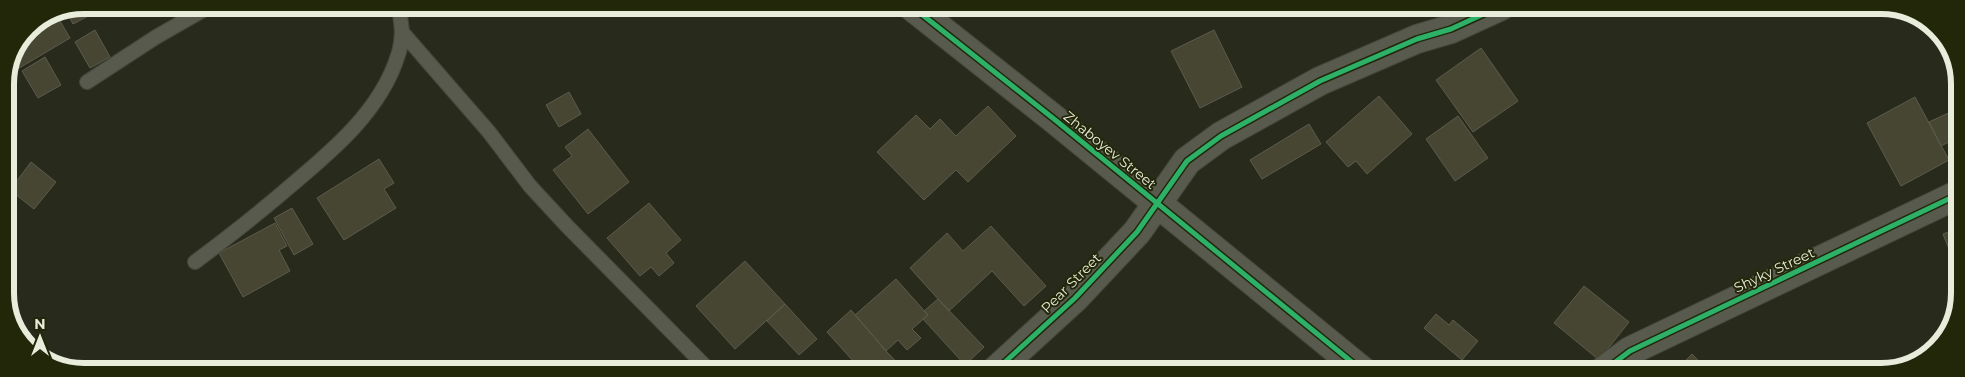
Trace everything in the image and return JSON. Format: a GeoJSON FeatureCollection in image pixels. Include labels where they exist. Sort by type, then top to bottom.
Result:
{"type":"FeatureCollection","features":[{"type":"Feature","properties":{"kind":"street","name":"Zhaboyev Street"},"geometry":{"type":"LineString","coordinates":[[921,14],[1353,363]]}},
{"type":"Feature","properties":{"kind":"street","name":"Pear Street"},"geometry":{"type":"LineString","coordinates":[[1004,363],[1074,298],[1137,232],[1187,162],[1221,136],[1320,81],[1417,39],[1451,29],[1484,14]]}},
{"type":"Feature","properties":{"kind":"street","name":"Shyky Street"},"geometry":{"type":"LineString","coordinates":[[1614,363],[1630,351],[1951,198]]}},
{"type":"Feature","properties":{"kind":"lane"},"geometry":{"type":"LineString","coordinates":[[87,82],[156,37],[196,14]]}},
{"type":"Feature","properties":{"kind":"lane"},"geometry":{"type":"LineString","coordinates":[[195,262],[247,222],[341,142],[359,122],[391,74],[399,54],[402,32],[400,14]]}},
{"type":"Feature","properties":{"kind":"lane"},"geometry":{"type":"LineString","coordinates":[[402,32],[489,132],[530,186],[548,206],[701,363]]}},
{"type":"Feature","properties":{"kind":"building"},"geometry":{"type":"Polygon","coordinates":[[[92,14],[73,24],[69,15],[92,14]]]}},
{"type":"Feature","properties":{"kind":"building"},"geometry":{"type":"Polygon","coordinates":[[[173,14],[182,14],[175,18],[173,14]]]}},
{"type":"Feature","properties":{"kind":"building"},"geometry":{"type":"Polygon","coordinates":[[[58,19],[70,38],[15,70],[19,57],[26,45],[34,34],[45,26],[58,19]]]}},
{"type":"Feature","properties":{"kind":"building"},"geometry":{"type":"Polygon","coordinates":[[[95,30],[110,57],[90,68],[75,42],[95,30]]]}},
{"type":"Feature","properties":{"kind":"building"},"geometry":{"type":"Polygon","coordinates":[[[1214,30],[1242,87],[1200,108],[1171,51],[1214,30]]]}},
{"type":"Feature","properties":{"kind":"building"},"geometry":{"type":"Polygon","coordinates":[[[1481,48],[1518,101],[1473,132],[1436,80],[1481,48]]]}},
{"type":"Feature","properties":{"kind":"building"},"geometry":{"type":"Polygon","coordinates":[[[45,57],[61,85],[38,98],[22,71],[45,57]]]}},
{"type":"Feature","properties":{"kind":"building"},"geometry":{"type":"Polygon","coordinates":[[[569,92],[581,114],[559,127],[546,105],[569,92]]]}},
{"type":"Feature","properties":{"kind":"building"},"geometry":{"type":"Polygon","coordinates":[[[1379,96],[1412,134],[1367,174],[1356,161],[1348,167],[1326,142],[1379,96]]]}},
{"type":"Feature","properties":{"kind":"building"},"geometry":{"type":"Polygon","coordinates":[[[1915,97],[1949,160],[1901,186],[1867,123],[1915,97]]]}},
{"type":"Feature","properties":{"kind":"building"},"geometry":{"type":"Polygon","coordinates":[[[988,106],[1016,136],[968,182],[956,170],[924,200],[877,152],[916,115],[930,129],[940,119],[956,136],[988,106]]]}},
{"type":"Feature","properties":{"kind":"building"},"geometry":{"type":"Polygon","coordinates":[[[1951,112],[1951,141],[1941,146],[1929,122],[1951,112]]]}},
{"type":"Feature","properties":{"kind":"building"},"geometry":{"type":"Polygon","coordinates":[[[1458,116],[1488,158],[1455,181],[1426,139],[1458,116]]]}},
{"type":"Feature","properties":{"kind":"building"},"geometry":{"type":"Polygon","coordinates":[[[1309,124],[1321,144],[1262,179],[1250,160],[1309,124]]]}},
{"type":"Feature","properties":{"kind":"building"},"geometry":{"type":"Polygon","coordinates":[[[588,129],[629,182],[588,214],[553,170],[572,156],[565,147],[588,129]]]}},
{"type":"Feature","properties":{"kind":"building"},"geometry":{"type":"Polygon","coordinates":[[[379,159],[394,183],[384,189],[396,208],[344,240],[317,198],[379,159]]]}},
{"type":"Feature","properties":{"kind":"building"},"geometry":{"type":"Polygon","coordinates":[[[31,162],[56,182],[34,209],[14,193],[14,185],[31,162]]]}},
{"type":"Feature","properties":{"kind":"building"},"geometry":{"type":"Polygon","coordinates":[[[649,203],[681,240],[666,253],[674,263],[659,276],[651,267],[640,276],[607,238],[649,203]]]}},
{"type":"Feature","properties":{"kind":"building"},"geometry":{"type":"Polygon","coordinates":[[[292,208],[313,244],[294,255],[274,218],[292,208]]]}},
{"type":"Feature","properties":{"kind":"building"},"geometry":{"type":"Polygon","coordinates":[[[275,223],[287,246],[279,250],[290,271],[243,297],[219,253],[275,223]]]}},
{"type":"Feature","properties":{"kind":"building"},"geometry":{"type":"Polygon","coordinates":[[[991,226],[1046,286],[1024,306],[992,271],[949,311],[910,268],[947,233],[963,251],[991,226]]]}},
{"type":"Feature","properties":{"kind":"building"},"geometry":{"type":"Polygon","coordinates":[[[1951,231],[1951,254],[1943,234],[1951,231]]]}},
{"type":"Feature","properties":{"kind":"building"},"geometry":{"type":"Polygon","coordinates":[[[745,261],[785,304],[735,349],[696,306],[745,261]]]}},
{"type":"Feature","properties":{"kind":"building"},"geometry":{"type":"Polygon","coordinates":[[[896,279],[928,315],[912,329],[921,338],[907,350],[898,340],[886,351],[855,315],[896,279]]]}},
{"type":"Feature","properties":{"kind":"building"},"geometry":{"type":"Polygon","coordinates":[[[1584,286],[1629,322],[1599,360],[1554,323],[1584,286]]]}},
{"type":"Feature","properties":{"kind":"building"},"geometry":{"type":"Polygon","coordinates":[[[938,299],[984,347],[967,363],[963,363],[923,319],[928,315],[924,311],[938,299]]]}},
{"type":"Feature","properties":{"kind":"building"},"geometry":{"type":"Polygon","coordinates":[[[785,304],[817,339],[799,355],[767,321],[785,304]]]}},
{"type":"Feature","properties":{"kind":"building"},"geometry":{"type":"Polygon","coordinates":[[[851,310],[897,363],[855,363],[827,332],[851,310]]]}},
{"type":"Feature","properties":{"kind":"building"},"geometry":{"type":"Polygon","coordinates":[[[1436,314],[1449,325],[1453,320],[1478,341],[1462,360],[1424,328],[1436,314]]]}},
{"type":"Feature","properties":{"kind":"building"},"geometry":{"type":"Polygon","coordinates":[[[1692,354],[1700,363],[1683,363],[1692,354]]]}},
{"type":"Feature","properties":{"kind":"cycle path"},"geometry":{"type":"LineString","coordinates":[[921,14],[1054,119],[1353,363]]}},
{"type":"Feature","properties":{"kind":"cycle path"},"geometry":{"type":"LineString","coordinates":[[1004,363],[1075,298],[1137,232],[1187,161],[1221,136],[1320,81],[1417,39],[1451,29],[1484,14]]}},
{"type":"Feature","properties":{"kind":"cycle path"},"geometry":{"type":"LineString","coordinates":[[1614,363],[1630,351],[1951,198]]}}]}
